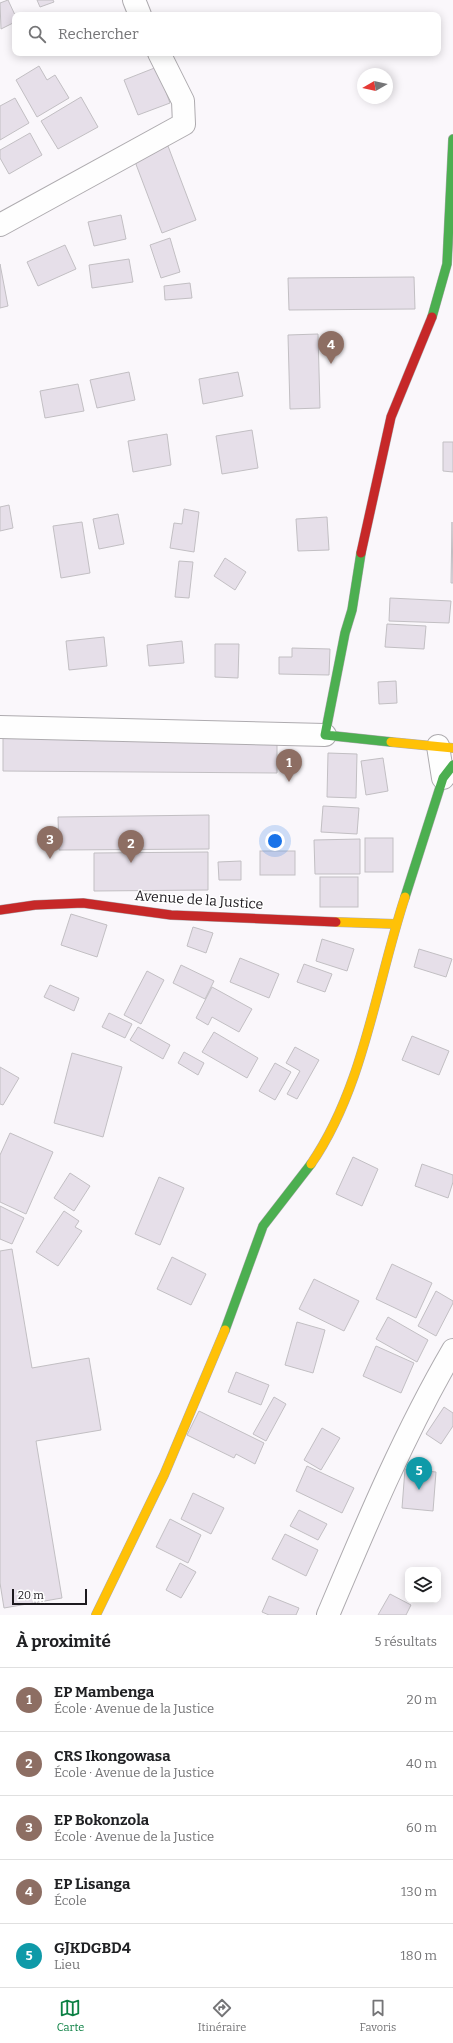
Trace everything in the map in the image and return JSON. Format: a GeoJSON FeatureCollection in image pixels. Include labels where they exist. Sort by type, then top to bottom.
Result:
{"type":"FeatureCollection","features":[{"type":"Feature","properties":{"kind":"street"},"geometry":{"type":"LineString","coordinates":[[134,0],[139,12]]}},
{"type":"Feature","properties":{"kind":"street"},"geometry":{"type":"LineString","coordinates":[[0,225],[184,124],[183,101],[160,56]]}},
{"type":"Feature","properties":{"kind":"street"},"geometry":{"type":"LineString","coordinates":[[325,735],[345,633],[358,583],[362,540],[391,417],[433,315],[446,264],[453,139]]}},
{"type":"Feature","properties":{"kind":"street"},"geometry":{"type":"LineString","coordinates":[[0,727],[325,735],[446,747],[448,772],[396,924],[354,1077],[331,1129],[312,1162],[263,1226],[254,1246],[236,1303],[164,1475],[96,1615]]}},
{"type":"Feature","properties":{"kind":"street","name":"Avenue de la Justice"},"geometry":{"type":"LineString","coordinates":[[0,910],[34,905],[84,903],[171,914],[396,924]]}},
{"type":"Feature","properties":{"kind":"street"},"geometry":{"type":"LineString","coordinates":[[328,1615],[370,1514],[431,1388],[453,1350]]}},
{"type":"Feature","properties":{"kind":"building"},"geometry":{"type":"Polygon","coordinates":[[[8,0],[14,12],[12,12],[12,24],[1,29],[0,3],[8,0]]]}},
{"type":"Feature","properties":{"kind":"building"},"geometry":{"type":"Polygon","coordinates":[[[37,0],[53,0],[54,2],[40,7],[37,0]]]}},
{"type":"Feature","properties":{"kind":"building"},"geometry":{"type":"Polygon","coordinates":[[[39,66],[47,80],[55,75],[69,98],[37,117],[16,80],[39,66]]]}},
{"type":"Feature","properties":{"kind":"building"},"geometry":{"type":"Polygon","coordinates":[[[157,67],[170,103],[138,115],[124,80],[157,67]]]}},
{"type":"Feature","properties":{"kind":"building"},"geometry":{"type":"Polygon","coordinates":[[[81,97],[98,127],[58,149],[41,121],[81,97]]]}},
{"type":"Feature","properties":{"kind":"building"},"geometry":{"type":"Polygon","coordinates":[[[15,98],[29,123],[0,140],[0,106],[15,98]]]}},
{"type":"Feature","properties":{"kind":"building"},"geometry":{"type":"Polygon","coordinates":[[[30,133],[42,155],[9,174],[0,158],[0,150],[30,133]]]}},
{"type":"Feature","properties":{"kind":"building"},"geometry":{"type":"Polygon","coordinates":[[[168,146],[196,220],[162,233],[134,159],[168,146]]]}},
{"type":"Feature","properties":{"kind":"building"},"geometry":{"type":"Polygon","coordinates":[[[121,215],[126,239],[94,246],[88,222],[121,215]]]}},
{"type":"Feature","properties":{"kind":"building"},"geometry":{"type":"Polygon","coordinates":[[[170,238],[180,272],[161,278],[150,245],[170,238]]]}},
{"type":"Feature","properties":{"kind":"building"},"geometry":{"type":"Polygon","coordinates":[[[65,245],[76,269],[38,286],[27,262],[65,245]]]}},
{"type":"Feature","properties":{"kind":"building"},"geometry":{"type":"Polygon","coordinates":[[[129,259],[133,282],[92,288],[89,265],[129,259]]]}},
{"type":"Feature","properties":{"kind":"building"},"geometry":{"type":"Polygon","coordinates":[[[0,264],[8,306],[0,308],[0,264]]]}},
{"type":"Feature","properties":{"kind":"building"},"geometry":{"type":"Polygon","coordinates":[[[414,277],[415,309],[289,310],[288,278],[414,277]]]}},
{"type":"Feature","properties":{"kind":"building"},"geometry":{"type":"Polygon","coordinates":[[[190,283],[192,298],[165,300],[164,286],[190,283]]]}},
{"type":"Feature","properties":{"kind":"building"},"geometry":{"type":"Polygon","coordinates":[[[318,334],[320,408],[290,409],[288,335],[318,334]]]}},
{"type":"Feature","properties":{"kind":"building"},"geometry":{"type":"Polygon","coordinates":[[[129,372],[135,400],[97,408],[90,380],[129,372]]]}},
{"type":"Feature","properties":{"kind":"building"},"geometry":{"type":"Polygon","coordinates":[[[238,372],[243,396],[203,404],[199,379],[238,372]]]}},
{"type":"Feature","properties":{"kind":"building"},"geometry":{"type":"Polygon","coordinates":[[[78,384],[84,411],[45,418],[40,391],[78,384]]]}},
{"type":"Feature","properties":{"kind":"building"},"geometry":{"type":"Polygon","coordinates":[[[252,430],[258,468],[222,474],[216,436],[252,430]]]}},
{"type":"Feature","properties":{"kind":"building"},"geometry":{"type":"Polygon","coordinates":[[[167,434],[171,465],[133,472],[128,441],[167,434]]]}},
{"type":"Feature","properties":{"kind":"building"},"geometry":{"type":"Polygon","coordinates":[[[443,442],[453,442],[453,472],[443,471],[443,442]]]}},
{"type":"Feature","properties":{"kind":"building"},"geometry":{"type":"Polygon","coordinates":[[[9,505],[13,528],[0,531],[0,507],[9,505]]]}},
{"type":"Feature","properties":{"kind":"building"},"geometry":{"type":"Polygon","coordinates":[[[184,509],[199,512],[194,552],[170,548],[174,523],[182,524],[184,509]]]}},
{"type":"Feature","properties":{"kind":"building"},"geometry":{"type":"Polygon","coordinates":[[[118,514],[124,544],[99,549],[93,519],[118,514]]]}},
{"type":"Feature","properties":{"kind":"building"},"geometry":{"type":"Polygon","coordinates":[[[327,517],[329,550],[298,551],[296,519],[327,517]]]}},
{"type":"Feature","properties":{"kind":"building"},"geometry":{"type":"Polygon","coordinates":[[[82,522],[90,573],[61,578],[53,526],[82,522]]]}},
{"type":"Feature","properties":{"kind":"building"},"geometry":{"type":"Polygon","coordinates":[[[452,522],[453,583],[451,583],[452,522]]]}},
{"type":"Feature","properties":{"kind":"building"},"geometry":{"type":"Polygon","coordinates":[[[225,558],[246,572],[235,590],[214,576],[225,558]]]}},
{"type":"Feature","properties":{"kind":"building"},"geometry":{"type":"Polygon","coordinates":[[[179,561],[193,562],[189,598],[175,597],[179,561]]]}},
{"type":"Feature","properties":{"kind":"building"},"geometry":{"type":"Polygon","coordinates":[[[390,598],[451,601],[449,623],[389,621],[390,598]]]}},
{"type":"Feature","properties":{"kind":"building"},"geometry":{"type":"Polygon","coordinates":[[[387,624],[426,626],[424,649],[385,647],[387,624]]]}},
{"type":"Feature","properties":{"kind":"building"},"geometry":{"type":"Polygon","coordinates":[[[104,637],[107,666],[69,670],[66,641],[104,637]]]}},
{"type":"Feature","properties":{"kind":"building"},"geometry":{"type":"Polygon","coordinates":[[[182,641],[184,663],[149,666],[147,645],[182,641]]]}},
{"type":"Feature","properties":{"kind":"building"},"geometry":{"type":"Polygon","coordinates":[[[215,644],[239,644],[238,678],[215,677],[215,644]]]}},
{"type":"Feature","properties":{"kind":"building"},"geometry":{"type":"Polygon","coordinates":[[[292,648],[330,649],[329,675],[279,674],[279,657],[292,657],[292,648]]]}},
{"type":"Feature","properties":{"kind":"building"},"geometry":{"type":"Polygon","coordinates":[[[396,681],[397,703],[379,704],[378,682],[396,681]]]}},
{"type":"Feature","properties":{"kind":"building"},"geometry":{"type":"Polygon","coordinates":[[[3,738],[277,740],[277,773],[3,771],[3,738]]]}},
{"type":"Feature","properties":{"kind":"building"},"geometry":{"type":"Polygon","coordinates":[[[328,753],[357,754],[356,798],[327,797],[328,753]]]}},
{"type":"Feature","properties":{"kind":"building"},"geometry":{"type":"Polygon","coordinates":[[[383,758],[388,791],[366,795],[361,761],[383,758]]]}},
{"type":"Feature","properties":{"kind":"building"},"geometry":{"type":"Polygon","coordinates":[[[323,806],[359,808],[357,834],[321,832],[323,806]]]}},
{"type":"Feature","properties":{"kind":"building"},"geometry":{"type":"Polygon","coordinates":[[[209,815],[209,849],[59,850],[58,817],[209,815]]]}},
{"type":"Feature","properties":{"kind":"building"},"geometry":{"type":"Polygon","coordinates":[[[365,838],[393,838],[393,872],[365,872],[365,838]]]}},
{"type":"Feature","properties":{"kind":"building"},"geometry":{"type":"Polygon","coordinates":[[[360,839],[360,874],[315,874],[314,840],[360,839]]]}},
{"type":"Feature","properties":{"kind":"building"},"geometry":{"type":"Polygon","coordinates":[[[260,851],[295,851],[295,875],[260,875],[260,851]]]}},
{"type":"Feature","properties":{"kind":"building"},"geometry":{"type":"Polygon","coordinates":[[[208,852],[208,890],[94,891],[94,853],[208,852]]]}},
{"type":"Feature","properties":{"kind":"building"},"geometry":{"type":"Polygon","coordinates":[[[241,861],[241,880],[219,880],[218,862],[241,861]]]}},
{"type":"Feature","properties":{"kind":"building"},"geometry":{"type":"Polygon","coordinates":[[[320,877],[358,877],[358,907],[320,907],[320,877]]]}},
{"type":"Feature","properties":{"kind":"building"},"geometry":{"type":"Polygon","coordinates":[[[71,914],[107,925],[97,957],[61,945],[71,914]]]}},
{"type":"Feature","properties":{"kind":"building"},"geometry":{"type":"Polygon","coordinates":[[[193,927],[213,933],[206,953],[187,946],[193,927]]]}},
{"type":"Feature","properties":{"kind":"building"},"geometry":{"type":"Polygon","coordinates":[[[322,939],[354,949],[347,971],[316,961],[322,939]]]}},
{"type":"Feature","properties":{"kind":"building"},"geometry":{"type":"Polygon","coordinates":[[[419,949],[452,959],[446,977],[414,967],[419,949]]]}},
{"type":"Feature","properties":{"kind":"building"},"geometry":{"type":"Polygon","coordinates":[[[240,958],[279,974],[269,998],[230,982],[240,958]]]}},
{"type":"Feature","properties":{"kind":"building"},"geometry":{"type":"Polygon","coordinates":[[[304,964],[332,974],[325,992],[297,982],[304,964]]]}},
{"type":"Feature","properties":{"kind":"building"},"geometry":{"type":"Polygon","coordinates":[[[181,965],[214,981],[205,999],[173,983],[181,965]]]}},
{"type":"Feature","properties":{"kind":"building"},"geometry":{"type":"Polygon","coordinates":[[[147,971],[164,980],[141,1024],[124,1015],[147,971]]]}},
{"type":"Feature","properties":{"kind":"building"},"geometry":{"type":"Polygon","coordinates":[[[50,985],[79,998],[74,1011],[44,997],[50,985]]]}},
{"type":"Feature","properties":{"kind":"building"},"geometry":{"type":"Polygon","coordinates":[[[212,987],[252,1009],[239,1032],[212,1017],[208,1025],[196,1018],[212,987]]]}},
{"type":"Feature","properties":{"kind":"building"},"geometry":{"type":"Polygon","coordinates":[[[109,1013],[132,1024],[125,1038],[102,1027],[109,1013]]]}},
{"type":"Feature","properties":{"kind":"building"},"geometry":{"type":"Polygon","coordinates":[[[138,1027],[170,1045],[163,1059],[130,1040],[138,1027]]]}},
{"type":"Feature","properties":{"kind":"building"},"geometry":{"type":"Polygon","coordinates":[[[214,1032],[258,1058],[247,1078],[202,1052],[214,1032]]]}},
{"type":"Feature","properties":{"kind":"building"},"geometry":{"type":"Polygon","coordinates":[[[412,1036],[449,1051],[439,1075],[402,1060],[412,1036]]]}},
{"type":"Feature","properties":{"kind":"building"},"geometry":{"type":"Polygon","coordinates":[[[295,1047],[319,1060],[297,1099],[287,1094],[300,1071],[286,1063],[295,1047]]]}},
{"type":"Feature","properties":{"kind":"building"},"geometry":{"type":"Polygon","coordinates":[[[184,1052],[204,1063],[198,1075],[178,1063],[184,1052]]]}},
{"type":"Feature","properties":{"kind":"building"},"geometry":{"type":"Polygon","coordinates":[[[72,1053],[122,1067],[103,1137],[54,1123],[72,1053]]]}},
{"type":"Feature","properties":{"kind":"building"},"geometry":{"type":"Polygon","coordinates":[[[275,1063],[291,1072],[275,1100],[259,1091],[275,1063]]]}},
{"type":"Feature","properties":{"kind":"building"},"geometry":{"type":"Polygon","coordinates":[[[0,1067],[19,1078],[3,1105],[0,1104],[0,1067]]]}},
{"type":"Feature","properties":{"kind":"building"},"geometry":{"type":"Polygon","coordinates":[[[10,1133],[53,1152],[26,1214],[0,1202],[0,1155],[10,1133]]]}},
{"type":"Feature","properties":{"kind":"building"},"geometry":{"type":"Polygon","coordinates":[[[353,1157],[378,1169],[362,1206],[336,1194],[353,1157]]]}},
{"type":"Feature","properties":{"kind":"building"},"geometry":{"type":"Polygon","coordinates":[[[422,1164],[453,1175],[453,1182],[448,1198],[415,1186],[422,1164]]]}},
{"type":"Feature","properties":{"kind":"building"},"geometry":{"type":"Polygon","coordinates":[[[70,1173],[90,1186],[74,1211],[54,1198],[70,1173]]]}},
{"type":"Feature","properties":{"kind":"building"},"geometry":{"type":"Polygon","coordinates":[[[159,1177],[184,1188],[160,1245],[135,1234],[159,1177]]]}},
{"type":"Feature","properties":{"kind":"building"},"geometry":{"type":"Polygon","coordinates":[[[0,1206],[24,1218],[12,1244],[0,1239],[0,1206]]]}},
{"type":"Feature","properties":{"kind":"building"},"geometry":{"type":"Polygon","coordinates":[[[64,1211],[79,1221],[75,1227],[82,1231],[58,1266],[36,1252],[64,1211]]]}},
{"type":"Feature","properties":{"kind":"building"},"geometry":{"type":"Polygon","coordinates":[[[12,1249],[32,1368],[89,1358],[101,1430],[36,1441],[62,1598],[4,1608],[0,1583],[0,1251],[12,1249]]]}},
{"type":"Feature","properties":{"kind":"building"},"geometry":{"type":"Polygon","coordinates":[[[172,1257],[206,1274],[191,1305],[157,1289],[172,1257]]]}},
{"type":"Feature","properties":{"kind":"building"},"geometry":{"type":"Polygon","coordinates":[[[392,1264],[432,1283],[416,1318],[376,1299],[392,1264]]]}},
{"type":"Feature","properties":{"kind":"building"},"geometry":{"type":"Polygon","coordinates":[[[314,1279],[359,1301],[344,1331],[299,1309],[314,1279]]]}},
{"type":"Feature","properties":{"kind":"building"},"geometry":{"type":"Polygon","coordinates":[[[436,1291],[453,1301],[453,1303],[436,1336],[418,1326],[436,1291]]]}},
{"type":"Feature","properties":{"kind":"building"},"geometry":{"type":"Polygon","coordinates":[[[388,1317],[428,1340],[417,1362],[376,1339],[388,1317]]]}},
{"type":"Feature","properties":{"kind":"building"},"geometry":{"type":"Polygon","coordinates":[[[297,1322],[325,1330],[313,1373],[285,1365],[297,1322]]]}},
{"type":"Feature","properties":{"kind":"building"},"geometry":{"type":"Polygon","coordinates":[[[376,1346],[414,1363],[401,1393],[363,1376],[376,1346]]]}},
{"type":"Feature","properties":{"kind":"building"},"geometry":{"type":"Polygon","coordinates":[[[236,1372],[269,1385],[261,1405],[228,1392],[236,1372]]]}},
{"type":"Feature","properties":{"kind":"building"},"geometry":{"type":"Polygon","coordinates":[[[274,1397],[286,1404],[266,1441],[253,1434],[274,1397]]]}},
{"type":"Feature","properties":{"kind":"building"},"geometry":{"type":"Polygon","coordinates":[[[444,1407],[453,1413],[453,1426],[441,1444],[426,1434],[444,1407]]]}},
{"type":"Feature","properties":{"kind":"building"},"geometry":{"type":"Polygon","coordinates":[[[199,1411],[264,1443],[255,1464],[236,1454],[234,1458],[187,1435],[199,1411]]]}},
{"type":"Feature","properties":{"kind":"building"},"geometry":{"type":"Polygon","coordinates":[[[322,1428],[340,1438],[321,1470],[304,1460],[322,1428]]]}},
{"type":"Feature","properties":{"kind":"building"},"geometry":{"type":"Polygon","coordinates":[[[307,1466],[354,1488],[342,1513],[296,1491],[307,1466]]]}},
{"type":"Feature","properties":{"kind":"building"},"geometry":{"type":"Polygon","coordinates":[[[405,1469],[436,1472],[433,1511],[402,1508],[405,1469]]]}},
{"type":"Feature","properties":{"kind":"building"},"geometry":{"type":"Polygon","coordinates":[[[193,1493],[224,1508],[211,1534],[181,1519],[193,1493]]]}},
{"type":"Feature","properties":{"kind":"building"},"geometry":{"type":"Polygon","coordinates":[[[299,1510],[327,1524],[318,1540],[290,1526],[299,1510]]]}},
{"type":"Feature","properties":{"kind":"building"},"geometry":{"type":"Polygon","coordinates":[[[170,1519],[201,1535],[188,1563],[156,1547],[170,1519]]]}},
{"type":"Feature","properties":{"kind":"building"},"geometry":{"type":"Polygon","coordinates":[[[285,1534],[318,1550],[306,1576],[272,1559],[285,1534]]]}},
{"type":"Feature","properties":{"kind":"building"},"geometry":{"type":"Polygon","coordinates":[[[180,1563],[196,1572],[181,1598],[166,1590],[180,1563]]]}},
{"type":"Feature","properties":{"kind":"building"},"geometry":{"type":"Polygon","coordinates":[[[390,1594],[411,1605],[406,1615],[378,1615],[390,1594]]]}},
{"type":"Feature","properties":{"kind":"building"},"geometry":{"type":"Polygon","coordinates":[[[269,1596],[299,1608],[296,1615],[269,1615],[262,1612],[269,1596]]]}},
{"type":"Feature","properties":{"kind":"traffic: fast"},"geometry":{"type":"LineString","coordinates":[[432,317],[447,264],[453,139]]}},
{"type":"Feature","properties":{"kind":"traffic: fast"},"geometry":{"type":"LineString","coordinates":[[361,553],[352,610],[345,633],[325,735],[391,742]]}},
{"type":"Feature","properties":{"kind":"traffic: fast"},"geometry":{"type":"LineString","coordinates":[[405,897],[443,778],[453,765]]}},
{"type":"Feature","properties":{"kind":"traffic: fast"},"geometry":{"type":"LineString","coordinates":[[225,1330],[263,1226],[311,1164]]}},
{"type":"Feature","properties":{"kind":"traffic: slow"},"geometry":{"type":"LineString","coordinates":[[391,742],[453,748]]}},
{"type":"Feature","properties":{"kind":"traffic: slow"},"geometry":{"type":"LineString","coordinates":[[311,1164],[329,1134],[344,1102],[356,1069],[367,1035],[405,897]]}},
{"type":"Feature","properties":{"kind":"traffic: slow"},"geometry":{"type":"LineString","coordinates":[[336,922],[396,924]]}},
{"type":"Feature","properties":{"kind":"traffic: slow"},"geometry":{"type":"LineString","coordinates":[[96,1615],[164,1475],[225,1330]]}},
{"type":"Feature","properties":{"kind":"traffic: jam"},"geometry":{"type":"LineString","coordinates":[[361,553],[391,417],[432,317]]}},
{"type":"Feature","properties":{"kind":"traffic: jam"},"geometry":{"type":"LineString","coordinates":[[0,910],[35,905],[83,903],[171,915],[336,922]]}},
{"type":"Feature","properties":{"kind":"place","name":"EP Lisanga"},"geometry":{"type":"Point","coordinates":[331,364]}},
{"type":"Feature","properties":{"kind":"place","name":"EP Mambenga"},"geometry":{"type":"Point","coordinates":[289,782]}},
{"type":"Feature","properties":{"kind":"place","name":"EP Bokonzola"},"geometry":{"type":"Point","coordinates":[50,859]}},
{"type":"Feature","properties":{"kind":"place","name":"CRS Ikongowasa"},"geometry":{"type":"Point","coordinates":[131,863]}},
{"type":"Feature","properties":{"kind":"place","name":"GJKDGBD4"},"geometry":{"type":"Point","coordinates":[419,1490]}}]}
